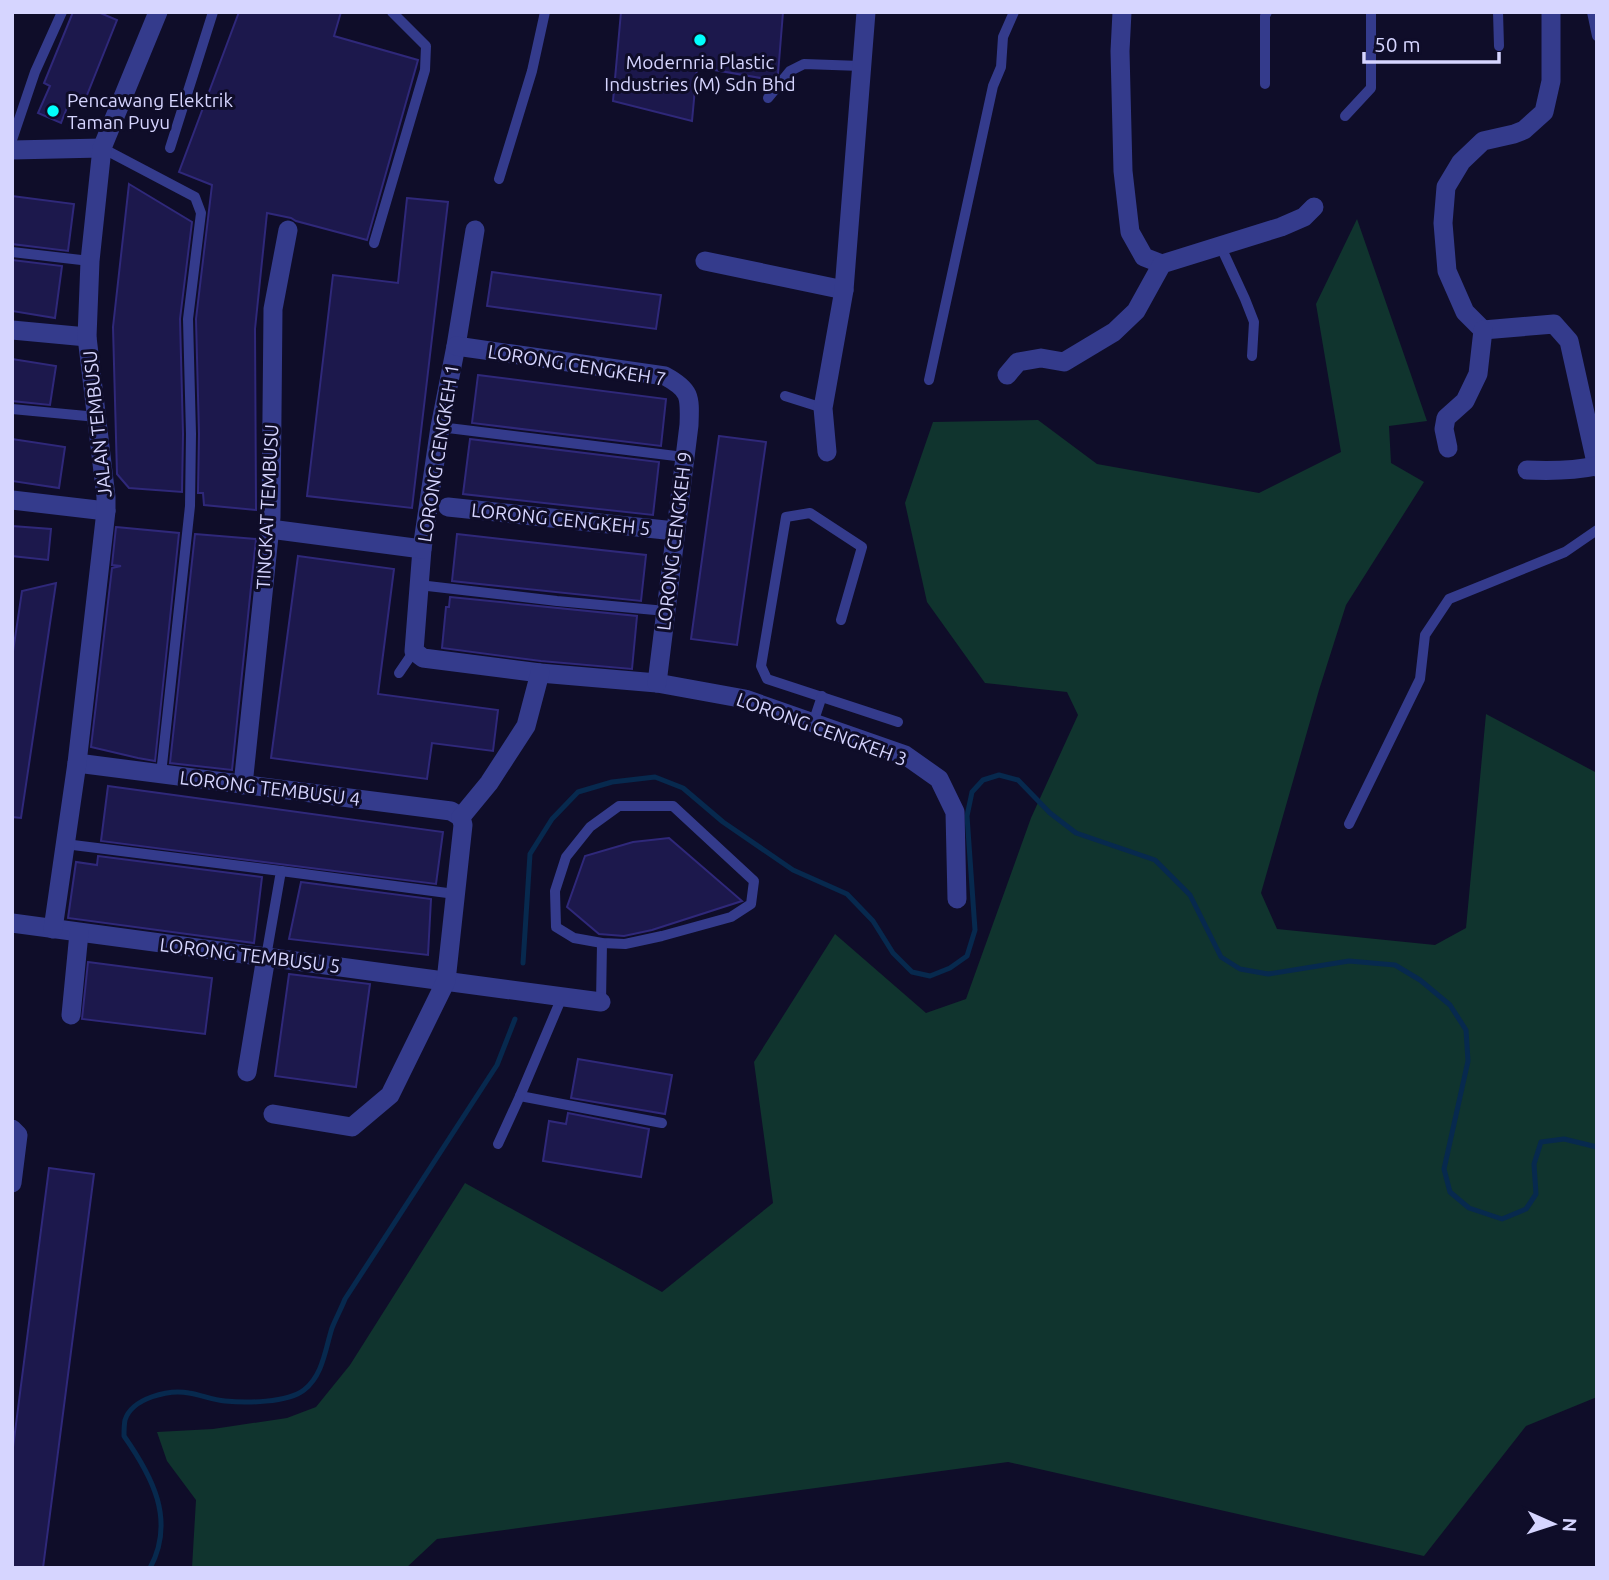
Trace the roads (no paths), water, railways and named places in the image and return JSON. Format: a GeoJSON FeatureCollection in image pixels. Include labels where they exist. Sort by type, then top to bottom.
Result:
{"type":"FeatureCollection","features":[{"type":"Feature","properties":{"kind":"street","name":"JALAN TEMBUSU"},"geometry":{"type":"LineString","coordinates":[[53,929],[77,763],[106,511],[88,337],[90,261],[102,148],[158,12]]}},
{"type":"Feature","properties":{"kind":"street"},"geometry":{"type":"LineString","coordinates":[[827,452],[823,408],[844,290],[866,12]]}},
{"type":"Feature","properties":{"kind":"street"},"geometry":{"type":"LineString","coordinates":[[1122,12],[1120,51],[1123,170],[1130,232],[1144,257],[1162,264],[1281,227],[1304,217],[1314,207]]}},
{"type":"Feature","properties":{"kind":"street"},"geometry":{"type":"LineString","coordinates":[[1527,470],[1580,470],[1596,467],[1569,341],[1554,324],[1483,330],[1465,312],[1447,271],[1443,223],[1446,187],[1461,162],[1483,141],[1524,130],[1544,112],[1551,81],[1552,12]]}},
{"type":"Feature","properties":{"kind":"street"},"geometry":{"type":"LineString","coordinates":[[12,150],[102,148]]}},
{"type":"Feature","properties":{"kind":"street","name":"TINGKAT TEMBUSU"},"geometry":{"type":"LineString","coordinates":[[243,785],[270,529],[273,309],[288,230]]}},
{"type":"Feature","properties":{"kind":"street","name":"LORONG CENGKEH 1"},"geometry":{"type":"LineString","coordinates":[[414,651],[422,549],[440,427],[475,230]]}},
{"type":"Feature","properties":{"kind":"street"},"geometry":{"type":"LineString","coordinates":[[705,261],[844,290]]}},
{"type":"Feature","properties":{"kind":"street"},"geometry":{"type":"LineString","coordinates":[[1007,375],[1018,362],[1041,358],[1065,362],[1114,332],[1136,311],[1162,264]]}},
{"type":"Feature","properties":{"kind":"street"},"geometry":{"type":"LineString","coordinates":[[12,330],[88,337]]}},
{"type":"Feature","properties":{"kind":"street"},"geometry":{"type":"LineString","coordinates":[[1448,448],[1444,429],[1446,418],[1465,401],[1478,374],[1483,330]]}},
{"type":"Feature","properties":{"kind":"street","name":"LORONG CENGKEH 7"},"geometry":{"type":"LineString","coordinates":[[456,346],[665,376],[683,388],[690,399]]}},
{"type":"Feature","properties":{"kind":"street","name":"LORONG CENGKEH 9"},"geometry":{"type":"LineString","coordinates":[[657,683],[690,399]]}},
{"type":"Feature","properties":{"kind":"street"},"geometry":{"type":"LineString","coordinates":[[12,500],[106,511]]}},
{"type":"Feature","properties":{"kind":"street","name":"LORONG CENGKEH 5"},"geometry":{"type":"LineString","coordinates":[[448,507],[675,531]]}},
{"type":"Feature","properties":{"kind":"street"},"geometry":{"type":"LineString","coordinates":[[270,529],[422,549]]}},
{"type":"Feature","properties":{"kind":"street","name":"LORONG CENGKEH 3"},"geometry":{"type":"LineString","coordinates":[[414,651],[423,658],[540,673],[657,683],[745,699],[905,755],[939,779],[955,812],[957,899]]}},
{"type":"Feature","properties":{"kind":"street"},"geometry":{"type":"LineString","coordinates":[[274,1114],[352,1127],[390,1095],[446,981],[463,825],[461,817],[489,783],[526,726],[540,673]]}},
{"type":"Feature","properties":{"kind":"street","name":"LORONG TEMBUSU 4"},"geometry":{"type":"LineString","coordinates":[[77,763],[451,811],[461,817]]}},
{"type":"Feature","properties":{"kind":"street","name":"LORONG TEMBUSU 5"},"geometry":{"type":"LineString","coordinates":[[12,923],[601,1002]]}},
{"type":"Feature","properties":{"kind":"street"},"geometry":{"type":"LineString","coordinates":[[71,1015],[79,933]]}},
{"type":"Feature","properties":{"kind":"street"},"geometry":{"type":"LineString","coordinates":[[247,1072],[266,957]]}},
{"type":"Feature","properties":{"kind":"street"},"geometry":{"type":"LineString","coordinates":[[12,1129],[18,1135],[12,1183]]}},
{"type":"Feature","properties":{"kind":"lane"},"geometry":{"type":"LineString","coordinates":[[12,140],[36,72],[62,12]]}},
{"type":"Feature","properties":{"kind":"lane"},"geometry":{"type":"LineString","coordinates":[[170,148],[213,12]]}},
{"type":"Feature","properties":{"kind":"lane"},"geometry":{"type":"LineString","coordinates":[[374,243],[425,70],[426,46],[392,12]]}},
{"type":"Feature","properties":{"kind":"lane"},"geometry":{"type":"LineString","coordinates":[[499,179],[531,71],[545,12]]}},
{"type":"Feature","properties":{"kind":"lane"},"geometry":{"type":"LineString","coordinates":[[929,380],[993,86],[1001,67],[1003,37],[1014,12]]}},
{"type":"Feature","properties":{"kind":"lane"},"geometry":{"type":"LineString","coordinates":[[1265,84],[1267,12]]}},
{"type":"Feature","properties":{"kind":"lane"},"geometry":{"type":"LineString","coordinates":[[1345,116],[1371,88],[1371,12]]}},
{"type":"Feature","properties":{"kind":"lane"},"geometry":{"type":"LineString","coordinates":[[1498,12],[1499,46]]}},
{"type":"Feature","properties":{"kind":"lane"},"geometry":{"type":"LineString","coordinates":[[1592,12],[1597,36]]}},
{"type":"Feature","properties":{"kind":"lane"},"geometry":{"type":"LineString","coordinates":[[768,98],[790,71],[804,64],[861,66]]}},
{"type":"Feature","properties":{"kind":"lane"},"geometry":{"type":"LineString","coordinates":[[102,148],[195,197],[201,213],[188,319],[190,506],[161,774]]}},
{"type":"Feature","properties":{"kind":"lane"},"geometry":{"type":"LineString","coordinates":[[1220,245],[1254,322],[1252,356]]}},
{"type":"Feature","properties":{"kind":"lane"},"geometry":{"type":"LineString","coordinates":[[12,252],[90,261]]}},
{"type":"Feature","properties":{"kind":"lane"},"geometry":{"type":"LineString","coordinates":[[785,396],[823,408]]}},
{"type":"Feature","properties":{"kind":"lane"},"geometry":{"type":"LineString","coordinates":[[12,409],[97,417]]}},
{"type":"Feature","properties":{"kind":"lane"},"geometry":{"type":"LineString","coordinates":[[440,427],[684,457]]}},
{"type":"Feature","properties":{"kind":"lane"},"geometry":{"type":"LineString","coordinates":[[841,620],[862,547],[810,513],[786,517],[761,666],[767,679],[898,722]]}},
{"type":"Feature","properties":{"kind":"lane"},"geometry":{"type":"LineString","coordinates":[[1349,824],[1420,679],[1425,635],[1449,599],[1565,552],[1597,530]]}},
{"type":"Feature","properties":{"kind":"lane"},"geometry":{"type":"LineString","coordinates":[[419,585],[666,611]]}},
{"type":"Feature","properties":{"kind":"lane","name":"LORONG CENGKEH 1"},"geometry":{"type":"LineString","coordinates":[[399,673],[414,651]]}},
{"type":"Feature","properties":{"kind":"lane"},"geometry":{"type":"LineString","coordinates":[[813,723],[822,696]]}},
{"type":"Feature","properties":{"kind":"lane"},"geometry":{"type":"LineString","coordinates":[[619,806],[673,806],[754,881],[751,904],[732,917],[625,944],[603,943],[574,938],[556,927],[555,891],[566,857],[590,827],[619,806]]}},
{"type":"Feature","properties":{"kind":"lane"},"geometry":{"type":"LineString","coordinates":[[65,844],[455,894]]}},
{"type":"Feature","properties":{"kind":"lane"},"geometry":{"type":"LineString","coordinates":[[266,957],[281,871]]}},
{"type":"Feature","properties":{"kind":"lane"},"geometry":{"type":"LineString","coordinates":[[601,1002],[603,943]]}},
{"type":"Feature","properties":{"kind":"lane"},"geometry":{"type":"LineString","coordinates":[[498,1144],[562,997]]}},
{"type":"Feature","properties":{"kind":"lane"},"geometry":{"type":"LineString","coordinates":[[520,1096],[662,1123]]}},
{"type":"Feature","properties":{"kind":"waterway"},"geometry":{"type":"LineString","coordinates":[[523,963],[530,854],[552,819],[578,792],[612,782],[655,777],[683,788],[723,822],[793,870],[847,894],[873,921],[893,953],[912,972],[930,976],[950,968],[967,956],[975,930],[967,816],[972,792],[983,780],[999,775],[1018,780],[1050,813],[1076,833],[1155,860],[1190,895],[1221,957],[1240,969],[1268,974],[1349,961],[1395,965],[1420,980],[1450,1005],[1466,1030],[1468,1061],[1444,1169],[1450,1192],[1469,1208],[1502,1219],[1526,1209],[1536,1194],[1534,1164],[1541,1142],[1564,1139],[1597,1147]]}},
{"type":"Feature","properties":{"kind":"waterway"},"geometry":{"type":"LineString","coordinates":[[150,1568],[161,1533],[161,1516],[144,1467],[124,1436],[125,1420],[129,1412],[143,1401],[172,1392],[216,1400],[255,1402],[277,1400],[297,1394],[310,1384],[319,1370],[332,1328],[345,1299],[497,1065],[515,1019]]}},
{"type":"Feature","properties":{"kind":"place","name":"Modernria Plastic Industries (M) Sdn Bhd"},"geometry":{"type":"Point","coordinates":[700,40]}},
{"type":"Feature","properties":{"kind":"place","name":"Pencawang Elektrik Taman Puyu"},"geometry":{"type":"Point","coordinates":[53,111]}}]}
